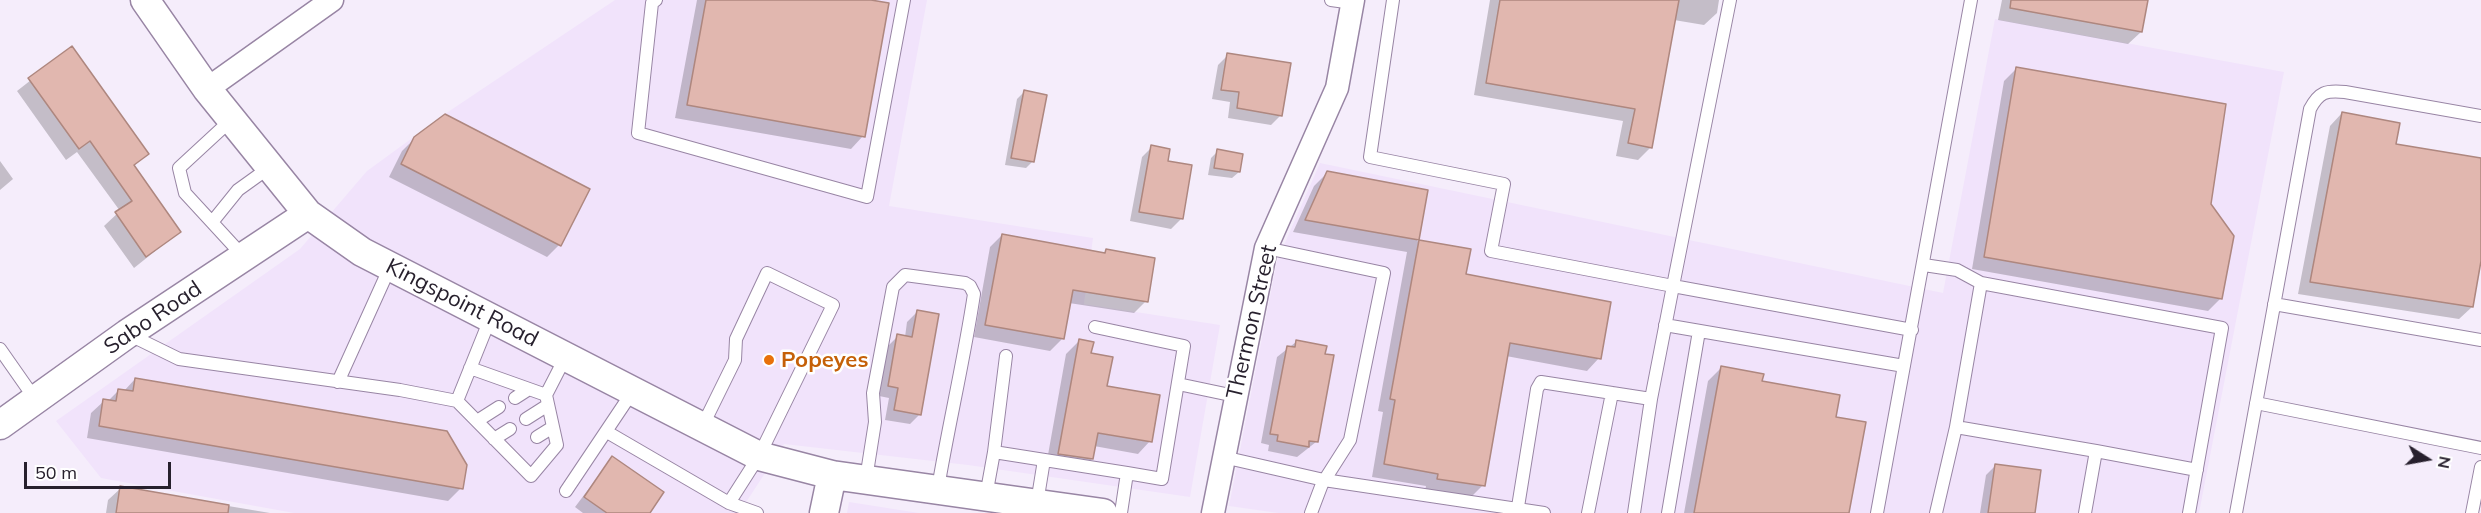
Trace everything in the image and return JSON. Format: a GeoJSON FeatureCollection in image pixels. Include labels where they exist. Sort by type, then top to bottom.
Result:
{"type":"FeatureCollection","features":[{"type":"Feature","properties":{"kind":"street","name":"Kingspoint Road"},"geometry":{"type":"LineString","coordinates":[[145,0],[207,89],[308,214],[362,252],[759,456],[832,475],[938,488],[1093,512]]}},
{"type":"Feature","properties":{"kind":"street"},"geometry":{"type":"LineString","coordinates":[[207,89],[332,0]]}},
{"type":"Feature","properties":{"kind":"street","name":"Thermon Street"},"geometry":{"type":"LineString","coordinates":[[1213,513],[1266,248],[1337,88],[1346,1]]}},
{"type":"Feature","properties":{"kind":"street","name":"Sabo Road"},"geometry":{"type":"LineString","coordinates":[[0,425],[127,334],[308,214]]}},
{"type":"Feature","properties":{"kind":"street"},"geometry":{"type":"LineString","coordinates":[[824,513],[832,475]]}},
{"type":"Feature","properties":{"kind":"lane"},"geometry":{"type":"LineString","coordinates":[[656,0],[652,3],[638,133],[867,198],[904,0]]}},
{"type":"Feature","properties":{"kind":"lane"},"geometry":{"type":"LineString","coordinates":[[1393,0],[1370,156],[1504,184],[1491,251],[1912,330]]}},
{"type":"Feature","properties":{"kind":"lane"},"geometry":{"type":"LineString","coordinates":[[1634,513],[1651,399],[1730,0]]}},
{"type":"Feature","properties":{"kind":"lane"},"geometry":{"type":"LineString","coordinates":[[1877,513],[1971,0]]}},
{"type":"Feature","properties":{"kind":"lane"},"geometry":{"type":"LineString","coordinates":[[2236,513],[2310,110],[2317,96],[2327,90],[2345,92],[2481,117]]}},
{"type":"Feature","properties":{"kind":"lane"},"geometry":{"type":"LineString","coordinates":[[231,120],[179,168],[185,193],[243,256]]}},
{"type":"Feature","properties":{"kind":"lane"},"geometry":{"type":"LineString","coordinates":[[213,221],[238,190],[270,167]]}},
{"type":"Feature","properties":{"kind":"lane"},"geometry":{"type":"LineString","coordinates":[[1266,248],[1384,273],[1350,440],[1324,480],[1311,513]]}},
{"type":"Feature","properties":{"kind":"lane"},"geometry":{"type":"LineString","coordinates":[[1924,265],[1957,270],[1981,283],[2222,328],[2189,513]]}},
{"type":"Feature","properties":{"kind":"lane"},"geometry":{"type":"LineString","coordinates":[[338,382],[390,267]]}},
{"type":"Feature","properties":{"kind":"lane"},"geometry":{"type":"LineString","coordinates":[[702,427],[735,360],[736,339],[767,273],[833,305],[759,456],[729,503]]}},
{"type":"Feature","properties":{"kind":"lane"},"geometry":{"type":"LineString","coordinates":[[866,479],[875,422],[873,393],[886,322],[893,287],[905,275],[964,283],[970,286],[974,294],[960,386],[947,435],[938,488]]}},
{"type":"Feature","properties":{"kind":"lane"},"geometry":{"type":"LineString","coordinates":[[1936,513],[1956,427],[1981,283]]}},
{"type":"Feature","properties":{"kind":"lane"},"geometry":{"type":"LineString","coordinates":[[2274,304],[2481,340]]}},
{"type":"Feature","properties":{"kind":"lane"},"geometry":{"type":"LineString","coordinates":[[457,401],[489,319]]}},
{"type":"Feature","properties":{"kind":"lane"},"geometry":{"type":"LineString","coordinates":[[1665,325],[1904,366]]}},
{"type":"Feature","properties":{"kind":"lane"},"geometry":{"type":"LineString","coordinates":[[994,452],[1162,478],[1184,346],[1095,327]]}},
{"type":"Feature","properties":{"kind":"lane"},"geometry":{"type":"LineString","coordinates":[[1668,513],[1699,331]]}},
{"type":"Feature","properties":{"kind":"lane"},"geometry":{"type":"LineString","coordinates":[[127,334],[179,359],[457,401],[531,476],[557,445],[547,400],[529,389],[470,368]]}},
{"type":"Feature","properties":{"kind":"lane"},"geometry":{"type":"LineString","coordinates":[[0,349],[35,399]]}},
{"type":"Feature","properties":{"kind":"lane"},"geometry":{"type":"LineString","coordinates":[[526,419],[547,400],[566,355]]}},
{"type":"Feature","properties":{"kind":"lane"},"geometry":{"type":"LineString","coordinates":[[986,495],[1006,356]]}},
{"type":"Feature","properties":{"kind":"lane"},"geometry":{"type":"LineString","coordinates":[[1517,511],[1537,389],[1541,382],[1651,399]]}},
{"type":"Feature","properties":{"kind":"lane"},"geometry":{"type":"LineString","coordinates":[[1178,384],[1235,396]]}},
{"type":"Feature","properties":{"kind":"lane"},"geometry":{"type":"LineString","coordinates":[[515,398],[529,389]]}},
{"type":"Feature","properties":{"kind":"lane"},"geometry":{"type":"LineString","coordinates":[[566,491],[633,391]]}},
{"type":"Feature","properties":{"kind":"lane"},"geometry":{"type":"LineString","coordinates":[[1588,513],[1612,393]]}},
{"type":"Feature","properties":{"kind":"lane"},"geometry":{"type":"LineString","coordinates":[[2256,403],[2481,448]]}},
{"type":"Feature","properties":{"kind":"lane"},"geometry":{"type":"LineString","coordinates":[[477,421],[499,407]]}},
{"type":"Feature","properties":{"kind":"lane"},"geometry":{"type":"LineString","coordinates":[[537,437],[553,427]]}},
{"type":"Feature","properties":{"kind":"lane"},"geometry":{"type":"LineString","coordinates":[[1956,427],[2197,470]]}},
{"type":"Feature","properties":{"kind":"lane"},"geometry":{"type":"LineString","coordinates":[[494,439],[510,429]]}},
{"type":"Feature","properties":{"kind":"lane"},"geometry":{"type":"LineString","coordinates":[[607,432],[729,503],[757,513]]}},
{"type":"Feature","properties":{"kind":"lane"},"geometry":{"type":"LineString","coordinates":[[510,455],[522,447]]}},
{"type":"Feature","properties":{"kind":"lane"},"geometry":{"type":"LineString","coordinates":[[2085,513],[2096,451]]}},
{"type":"Feature","properties":{"kind":"lane"},"geometry":{"type":"LineString","coordinates":[[1223,457],[1324,480],[1517,511],[1544,513]]}},
{"type":"Feature","properties":{"kind":"lane"},"geometry":{"type":"LineString","coordinates":[[1036,503],[1044,460]]}},
{"type":"Feature","properties":{"kind":"lane"},"geometry":{"type":"LineString","coordinates":[[2472,513],[2481,467]]}},
{"type":"Feature","properties":{"kind":"lane"},"geometry":{"type":"LineString","coordinates":[[1121,513],[1127,473]]}},
{"type":"Feature","properties":{"kind":"shaded area"},"geometry":{"type":"Polygon","coordinates":[[[615,0],[927,0],[889,206],[1093,238],[1084,304],[1220,325],[1190,497],[968,465],[784,444],[739,513],[294,513],[101,478],[56,421],[300,249],[367,171],[448,112],[615,0]]]}},
{"type":"Feature","properties":{"kind":"shaded area"},"geometry":{"type":"Polygon","coordinates":[[[1995,19],[2284,72],[2199,513],[1278,513],[1229,506],[1277,261],[1320,163],[1943,293],[1995,19]]]}},
{"type":"Feature","properties":{"kind":"shaded area"},"geometry":{"type":"Polygon","coordinates":[[[849,502],[919,513],[847,513],[849,502]]]}},
{"type":"Feature","properties":{"kind":"building"},"geometry":{"type":"Polygon","coordinates":[[[706,0],[871,0],[889,3],[865,137],[687,105],[706,0]]]}},
{"type":"Feature","properties":{"kind":"building"},"geometry":{"type":"Polygon","coordinates":[[[1500,0],[1679,0],[1652,148],[1628,143],[1635,109],[1486,83],[1500,0]]]}},
{"type":"Feature","properties":{"kind":"building"},"geometry":{"type":"Polygon","coordinates":[[[2011,0],[2148,0],[2142,32],[2010,8],[2011,0]]]}},
{"type":"Feature","properties":{"kind":"building"},"geometry":{"type":"Polygon","coordinates":[[[72,46],[149,154],[134,165],[181,232],[146,257],[115,212],[132,201],[90,141],[79,149],[28,78],[72,46]]]}},
{"type":"Feature","properties":{"kind":"building"},"geometry":{"type":"Polygon","coordinates":[[[1227,53],[1291,63],[1282,116],[1237,108],[1239,92],[1221,90],[1227,53]]]}},
{"type":"Feature","properties":{"kind":"building"},"geometry":{"type":"Polygon","coordinates":[[[2016,67],[2226,104],[2211,204],[2234,236],[2222,299],[1984,257],[2016,67]]]}},
{"type":"Feature","properties":{"kind":"building"},"geometry":{"type":"Polygon","coordinates":[[[1024,90],[1047,95],[1034,162],[1011,158],[1024,90]]]}},
{"type":"Feature","properties":{"kind":"building"},"geometry":{"type":"Polygon","coordinates":[[[2342,112],[2400,123],[2396,144],[2481,158],[2481,261],[2473,307],[2310,282],[2342,112]]]}},
{"type":"Feature","properties":{"kind":"building"},"geometry":{"type":"Polygon","coordinates":[[[445,114],[590,189],[561,246],[401,164],[414,137],[445,114]]]}},
{"type":"Feature","properties":{"kind":"building"},"geometry":{"type":"Polygon","coordinates":[[[1151,145],[1170,149],[1168,161],[1192,165],[1183,219],[1139,212],[1151,145]]]}},
{"type":"Feature","properties":{"kind":"building"},"geometry":{"type":"Polygon","coordinates":[[[1217,149],[1243,154],[1240,172],[1214,168],[1217,149]]]}},
{"type":"Feature","properties":{"kind":"building"},"geometry":{"type":"Polygon","coordinates":[[[1327,171],[1428,190],[1419,240],[1305,220],[1327,171]]]}},
{"type":"Feature","properties":{"kind":"building"},"geometry":{"type":"Polygon","coordinates":[[[1002,234],[1105,253],[1106,249],[1155,258],[1148,302],[1073,290],[1064,339],[985,325],[1002,234]]]}},
{"type":"Feature","properties":{"kind":"building"},"geometry":{"type":"Polygon","coordinates":[[[1419,240],[1471,249],[1466,274],[1611,302],[1601,359],[1510,343],[1485,486],[1437,479],[1438,474],[1384,464],[1395,400],[1390,399],[1419,240]]]}},
{"type":"Feature","properties":{"kind":"building"},"geometry":{"type":"Polygon","coordinates":[[[917,310],[939,314],[921,415],[894,410],[898,388],[888,386],[897,334],[912,337],[917,310]]]}},
{"type":"Feature","properties":{"kind":"building"},"geometry":{"type":"Polygon","coordinates":[[[1079,339],[1094,342],[1091,353],[1113,357],[1107,386],[1160,395],[1152,442],[1098,433],[1093,459],[1058,454],[1079,339]]]}},
{"type":"Feature","properties":{"kind":"building"},"geometry":{"type":"Polygon","coordinates":[[[1296,340],[1327,346],[1325,354],[1334,355],[1318,442],[1309,441],[1309,447],[1277,441],[1278,435],[1270,434],[1287,346],[1295,347],[1296,340]]]}},
{"type":"Feature","properties":{"kind":"building"},"geometry":{"type":"Polygon","coordinates":[[[1721,366],[1764,374],[1762,381],[1840,395],[1836,417],[1866,422],[1849,513],[1694,513],[1721,366]]]}},
{"type":"Feature","properties":{"kind":"building"},"geometry":{"type":"Polygon","coordinates":[[[135,378],[447,431],[467,465],[463,489],[99,426],[103,399],[116,401],[118,389],[133,391],[135,378]]]}},
{"type":"Feature","properties":{"kind":"building"},"geometry":{"type":"Polygon","coordinates":[[[612,456],[664,492],[650,513],[607,513],[584,497],[612,456]]]}},
{"type":"Feature","properties":{"kind":"building"},"geometry":{"type":"Polygon","coordinates":[[[1995,464],[2041,470],[2035,513],[1988,513],[1995,464]]]}},
{"type":"Feature","properties":{"kind":"building"},"geometry":{"type":"Polygon","coordinates":[[[120,486],[229,505],[228,513],[116,513],[120,486]]]}},
{"type":"Feature","properties":{"kind":"place","name":"Popeyes"},"geometry":{"type":"Point","coordinates":[769,360]}}]}
